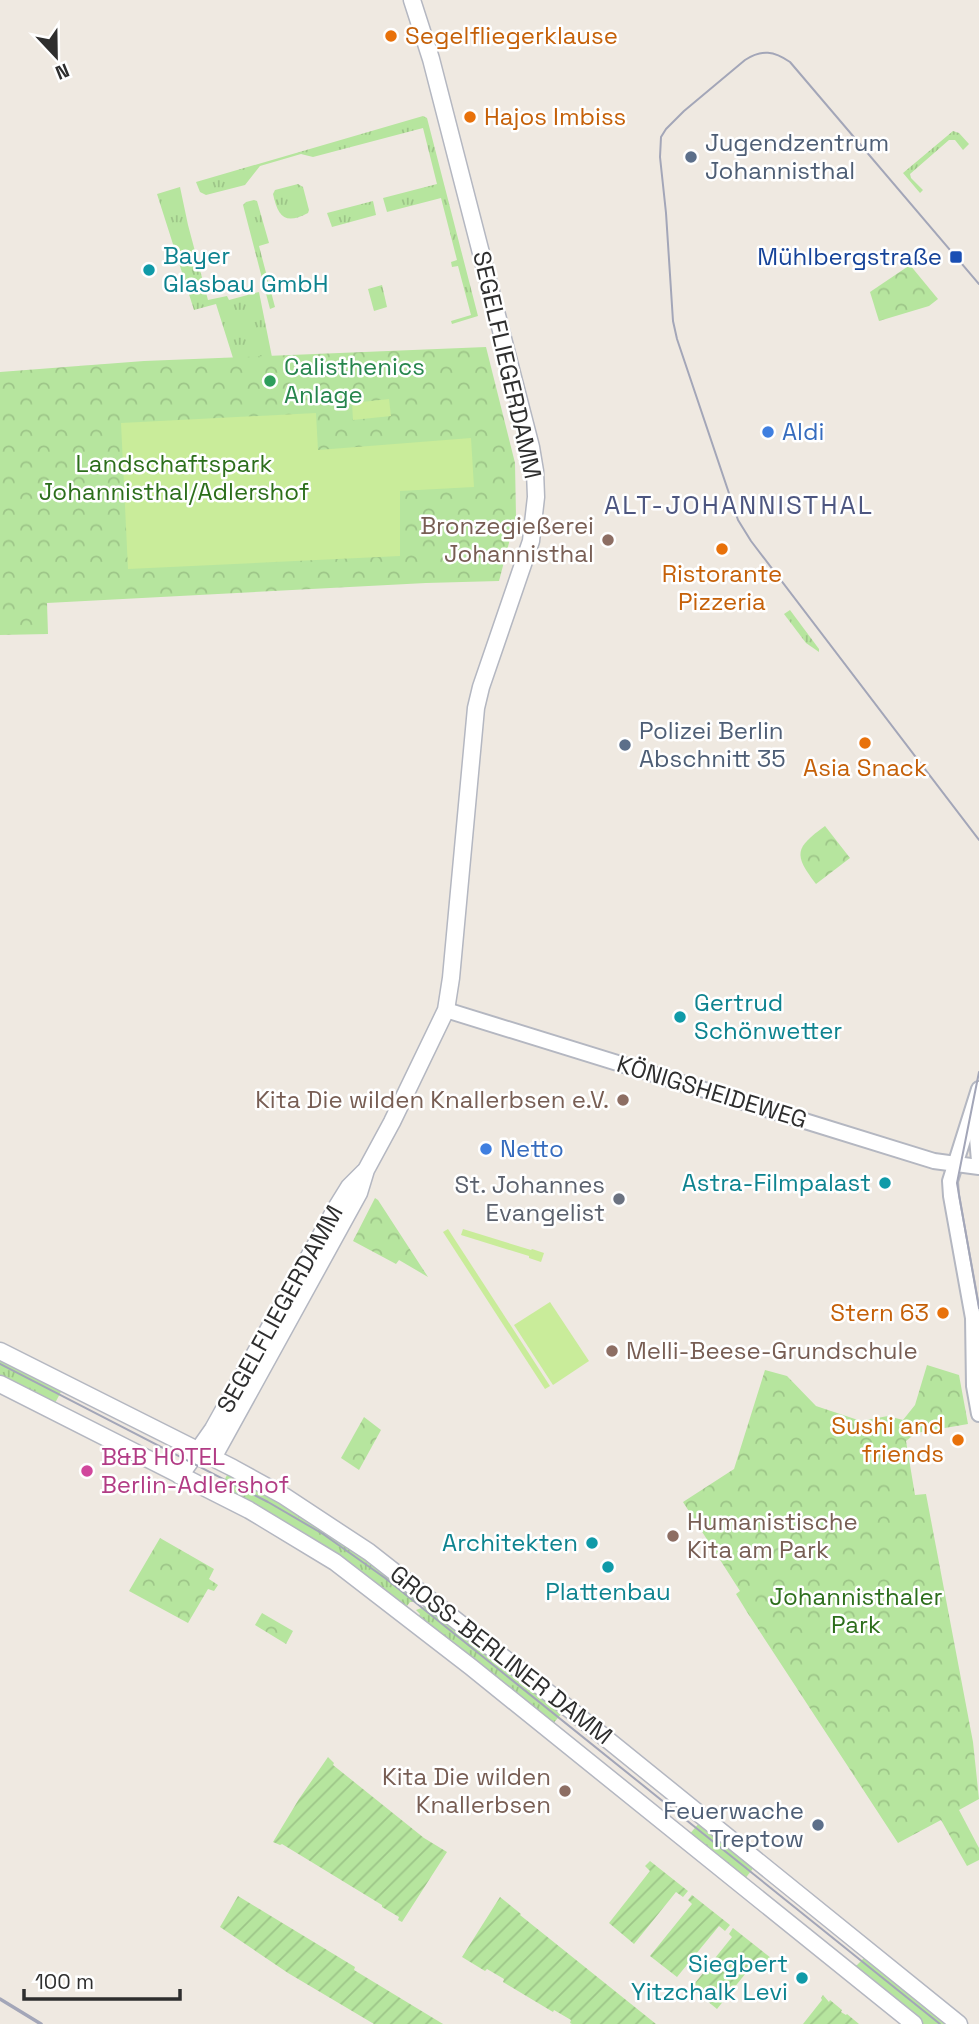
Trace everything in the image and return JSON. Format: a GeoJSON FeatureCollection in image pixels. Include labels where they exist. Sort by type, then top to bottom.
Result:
{"type":"FeatureCollection","features":[{"type":"Feature","properties":{"kind":"main road","name":"SEGELFLIEGERDAMM"},"geometry":{"type":"LineString","coordinates":[[213,1458],[359,1193],[366,1170],[446,1010],[476,708],[531,541],[536,511],[536,482],[531,447],[431,59],[412,0]]}},
{"type":"Feature","properties":{"kind":"main road","name":"SEGELFLIEGERDAMM"},"geometry":{"type":"LineString","coordinates":[[180,1476],[213,1429],[336,1208],[349,1187],[366,1170]]}},
{"type":"Feature","properties":{"kind":"main road","name":"GROSS-BERLINER DAMM"},"geometry":{"type":"LineString","coordinates":[[0,1351],[284,1496],[369,1552],[587,1723],[959,2024]]}},
{"type":"Feature","properties":{"kind":"main road","name":"GROSS-BERLINER DAMM"},"geometry":{"type":"LineString","coordinates":[[0,1384],[214,1492],[324,1554],[361,1580],[914,2024]]}},
{"type":"Feature","properties":{"kind":"main road"},"geometry":{"type":"LineString","coordinates":[[180,1476],[213,1458]]}},
{"type":"Feature","properties":{"kind":"street","name":"KÖNIGSHEIDEWEG"},"geometry":{"type":"LineString","coordinates":[[446,1010],[934,1161],[979,1167]]}},
{"type":"Feature","properties":{"kind":"street"},"geometry":{"type":"LineString","coordinates":[[979,1089],[950,1181],[973,1318],[974,1386],[979,1414]]}},
{"type":"Feature","properties":{"kind":"street"},"geometry":{"type":"LineString","coordinates":[[975,1106],[979,1161]]}},
{"type":"Feature","properties":{"kind":"green space"},"geometry":{"type":"Polygon","coordinates":[[[423,116],[427,118],[478,316],[452,324],[451,321],[471,315],[458,266],[452,267],[451,262],[457,260],[441,198],[387,212],[383,198],[437,184],[423,128],[313,157],[301,154],[260,166],[245,185],[206,195],[200,192],[196,182],[423,116]]]}},
{"type":"Feature","properties":{"kind":"green space"},"geometry":{"type":"Polygon","coordinates":[[[953,131],[959,133],[969,144],[963,150],[955,140],[949,140],[910,174],[923,190],[920,193],[903,173],[953,131]]]}},
{"type":"Feature","properties":{"kind":"green space"},"geometry":{"type":"Polygon","coordinates":[[[298,184],[303,187],[308,213],[294,218],[284,217],[277,208],[273,194],[275,190],[298,184]]]}},
{"type":"Feature","properties":{"kind":"green space"},"geometry":{"type":"Polygon","coordinates":[[[180,187],[208,300],[227,296],[229,300],[259,292],[272,357],[486,347],[59,367],[233,358],[216,304],[194,310],[157,194],[180,187]]]}},
{"type":"Feature","properties":{"kind":"green space"},"geometry":{"type":"Polygon","coordinates":[[[257,201],[269,243],[259,246],[275,307],[270,309],[243,205],[257,201]]]}},
{"type":"Feature","properties":{"kind":"green space"},"geometry":{"type":"Polygon","coordinates":[[[373,201],[376,215],[332,227],[327,213],[373,201]]]}},
{"type":"Feature","properties":{"kind":"green space"},"geometry":{"type":"Polygon","coordinates":[[[910,265],[938,299],[929,306],[879,321],[870,292],[910,265]]]}},
{"type":"Feature","properties":{"kind":"green space"},"geometry":{"type":"Polygon","coordinates":[[[382,285],[387,307],[374,311],[368,289],[382,285]]]}},
{"type":"Feature","properties":{"kind":"green space","name":"Landschaftspark Johannisthal/Adlershof"},"geometry":{"type":"Polygon","coordinates":[[[486,347],[515,463],[516,516],[499,581],[47,603],[48,634],[0,635],[0,372],[144,361],[486,347]]]}},
{"type":"Feature","properties":{"kind":"green space"},"geometry":{"type":"Polygon","coordinates":[[[389,399],[391,416],[353,420],[352,403],[389,399]]]}},
{"type":"Feature","properties":{"kind":"green space"},"geometry":{"type":"Polygon","coordinates":[[[316,413],[318,450],[471,438],[474,487],[400,491],[400,556],[128,569],[121,423],[316,413]]]}},
{"type":"Feature","properties":{"kind":"green space"},"geometry":{"type":"Polygon","coordinates":[[[790,610],[819,652],[806,643],[784,614],[790,610]]]}},
{"type":"Feature","properties":{"kind":"green space"},"geometry":{"type":"Polygon","coordinates":[[[825,826],[850,858],[816,884],[803,865],[801,852],[808,840],[825,826]]]}},
{"type":"Feature","properties":{"kind":"green space"},"geometry":{"type":"Polygon","coordinates":[[[375,1198],[428,1277],[399,1260],[396,1264],[353,1241],[375,1198]]]}},
{"type":"Feature","properties":{"kind":"green space"},"geometry":{"type":"Polygon","coordinates":[[[448,1229],[550,1386],[545,1389],[443,1232],[448,1229]]]}},
{"type":"Feature","properties":{"kind":"green space"},"geometry":{"type":"Polygon","coordinates":[[[463,1229],[544,1253],[541,1262],[461,1235],[463,1229]]]}},
{"type":"Feature","properties":{"kind":"green space"},"geometry":{"type":"Polygon","coordinates":[[[550,1302],[589,1361],[553,1385],[514,1325],[550,1302]]]}},
{"type":"Feature","properties":{"kind":"green space"},"geometry":{"type":"Polygon","coordinates":[[[0,1357],[63,1388],[54,1405],[0,1377],[0,1357]]]}},
{"type":"Feature","properties":{"kind":"green space","name":"Johannisthaler Park"},"geometry":{"type":"Polygon","coordinates":[[[927,1365],[959,1375],[968,1424],[916,1433],[906,1441],[915,1495],[926,1494],[973,1742],[979,1799],[959,1810],[979,1848],[979,1860],[967,1866],[941,1820],[898,1843],[747,1612],[736,1594],[740,1591],[683,1502],[734,1469],[765,1370],[787,1376],[816,1406],[861,1421],[888,1416],[903,1420],[915,1405],[927,1365]]]}},
{"type":"Feature","properties":{"kind":"green space"},"geometry":{"type":"Polygon","coordinates":[[[364,1417],[381,1430],[359,1470],[341,1458],[364,1417]]]}},
{"type":"Feature","properties":{"kind":"green space"},"geometry":{"type":"Polygon","coordinates":[[[228,1473],[311,1520],[417,1594],[414,1598],[417,1601],[410,1602],[405,1609],[220,1489],[228,1473]]]}},
{"type":"Feature","properties":{"kind":"green space"},"geometry":{"type":"Polygon","coordinates":[[[160,1538],[214,1569],[209,1579],[218,1585],[214,1591],[208,1589],[188,1623],[129,1591],[160,1538]]]}},
{"type":"Feature","properties":{"kind":"green space"},"geometry":{"type":"Polygon","coordinates":[[[427,1603],[563,1712],[551,1726],[417,1618],[420,1614],[416,1610],[427,1603]]]}},
{"type":"Feature","properties":{"kind":"green space"},"geometry":{"type":"Polygon","coordinates":[[[262,1613],[293,1631],[286,1644],[255,1625],[262,1613]]]}},
{"type":"Feature","properties":{"kind":"green space"},"geometry":{"type":"Polygon","coordinates":[[[328,1757],[333,1765],[424,1838],[447,1852],[402,1922],[382,1905],[282,1844],[273,1842],[328,1757]]]}},
{"type":"Feature","properties":{"kind":"green space"},"geometry":{"type":"Polygon","coordinates":[[[700,1822],[755,1866],[744,1880],[688,1836],[700,1822]]]}},
{"type":"Feature","properties":{"kind":"green space"},"geometry":{"type":"Polygon","coordinates":[[[650,1861],[688,1891],[683,1897],[676,1892],[634,1944],[609,1923],[650,1871],[645,1866],[650,1861]]]}},
{"type":"Feature","properties":{"kind":"green space"},"geometry":{"type":"Polygon","coordinates":[[[692,1895],[730,1925],[725,1931],[719,1926],[677,1977],[650,1956],[692,1904],[688,1900],[692,1895]]]}},
{"type":"Feature","properties":{"kind":"green space"},"geometry":{"type":"Polygon","coordinates":[[[238,1896],[443,2024],[374,2024],[288,1973],[220,1927],[238,1896]]]}},
{"type":"Feature","properties":{"kind":"green space"},"geometry":{"type":"Polygon","coordinates":[[[500,1897],[656,2024],[572,2024],[571,2020],[503,1982],[504,1979],[462,1957],[500,1897]]]}},
{"type":"Feature","properties":{"kind":"green space"},"geometry":{"type":"Polygon","coordinates":[[[733,1928],[771,1958],[766,1964],[758,1958],[717,2009],[691,1988],[732,1937],[729,1934],[733,1928]]]}},
{"type":"Feature","properties":{"kind":"green space"},"geometry":{"type":"Polygon","coordinates":[[[866,1956],[947,2024],[922,2024],[852,1967],[866,1956]]]}},
{"type":"Feature","properties":{"kind":"green space"},"geometry":{"type":"Polygon","coordinates":[[[823,1995],[842,2010],[841,2012],[859,2024],[803,2024],[823,1995]]]}},
{"type":"Feature","properties":{"kind":"tram line"},"geometry":{"type":"LineString","coordinates":[[979,284],[790,62],[779,56],[762,53],[745,60],[684,111],[661,137],[660,157],[673,321],[738,520],[751,541],[979,840]]}},
{"type":"Feature","properties":{"kind":"tram line"},"geometry":{"type":"LineString","coordinates":[[979,1072],[957,1183],[979,1308]]}},
{"type":"Feature","properties":{"kind":"tram line"},"geometry":{"type":"LineString","coordinates":[[0,1364],[268,1502],[323,1534],[385,1578],[940,2024]]}},
{"type":"Feature","properties":{"kind":"railway"},"geometry":{"type":"LineString","coordinates":[[0,1999],[41,2024]]}},
{"type":"Feature","properties":{"kind":"place","name":"Segelfliegerklause"},"geometry":{"type":"Point","coordinates":[391,36]}},
{"type":"Feature","properties":{"kind":"place","name":"Hajos Imbiss"},"geometry":{"type":"Point","coordinates":[470,117]}},
{"type":"Feature","properties":{"kind":"place","name":"Jugendzentrum Johannisthal"},"geometry":{"type":"Point","coordinates":[691,157]}},
{"type":"Feature","properties":{"kind":"place","name":"Mühlbergstraße"},"geometry":{"type":"Point","coordinates":[956,257]}},
{"type":"Feature","properties":{"kind":"place","name":"Bayer Glasbau GmbH"},"geometry":{"type":"Point","coordinates":[149,270]}},
{"type":"Feature","properties":{"kind":"place","name":"Calisthenics Anlage"},"geometry":{"type":"Point","coordinates":[270,381]}},
{"type":"Feature","properties":{"kind":"place","name":"Aldi"},"geometry":{"type":"Point","coordinates":[768,432]}},
{"type":"Feature","properties":{"kind":"place","name":"Bronzegießerei Johannisthal"},"geometry":{"type":"Point","coordinates":[608,540]}},
{"type":"Feature","properties":{"kind":"place","name":"Ristorante Pizzeria"},"geometry":{"type":"Point","coordinates":[722,549]}},
{"type":"Feature","properties":{"kind":"place","name":"Asia Snack"},"geometry":{"type":"Point","coordinates":[865,743]}},
{"type":"Feature","properties":{"kind":"place","name":"Polizei Berlin Abschnitt 35"},"geometry":{"type":"Point","coordinates":[625,745]}},
{"type":"Feature","properties":{"kind":"place","name":"Gertrud Schönwetter"},"geometry":{"type":"Point","coordinates":[680,1017]}},
{"type":"Feature","properties":{"kind":"place","name":"Kita Die wilden Knallerbsen e.V."},"geometry":{"type":"Point","coordinates":[623,1100]}},
{"type":"Feature","properties":{"kind":"place","name":"Netto"},"geometry":{"type":"Point","coordinates":[486,1149]}},
{"type":"Feature","properties":{"kind":"place","name":"Astra-Filmpalast"},"geometry":{"type":"Point","coordinates":[885,1183]}},
{"type":"Feature","properties":{"kind":"place","name":"St. Johannes Evangelist"},"geometry":{"type":"Point","coordinates":[619,1199]}},
{"type":"Feature","properties":{"kind":"place","name":"Stern 63"},"geometry":{"type":"Point","coordinates":[943,1313]}},
{"type":"Feature","properties":{"kind":"place","name":"Melli-Beese-Grundschule"},"geometry":{"type":"Point","coordinates":[612,1351]}},
{"type":"Feature","properties":{"kind":"place","name":"Sushi and friends"},"geometry":{"type":"Point","coordinates":[958,1440]}},
{"type":"Feature","properties":{"kind":"place","name":"B&B HOTEL Berlin-Adlershof"},"geometry":{"type":"Point","coordinates":[87,1471]}},
{"type":"Feature","properties":{"kind":"place","name":"Humanistische Kita am Park"},"geometry":{"type":"Point","coordinates":[673,1536]}},
{"type":"Feature","properties":{"kind":"place","name":"Architekten"},"geometry":{"type":"Point","coordinates":[592,1543]}},
{"type":"Feature","properties":{"kind":"place","name":"Plattenbau"},"geometry":{"type":"Point","coordinates":[608,1567]}},
{"type":"Feature","properties":{"kind":"place","name":"Kita Die wilden Knallerbsen"},"geometry":{"type":"Point","coordinates":[565,1791]}},
{"type":"Feature","properties":{"kind":"place","name":"Feuerwache Treptow"},"geometry":{"type":"Point","coordinates":[818,1825]}},
{"type":"Feature","properties":{"kind":"place","name":"Siegbert Yitzchalk Levi"},"geometry":{"type":"Point","coordinates":[802,1978]}},
{"type":"Feature","properties":{"kind":"district","name":"ALT-JOHANNISTHAL"},"geometry":{"type":"Point","coordinates":[739,505]}}]}
